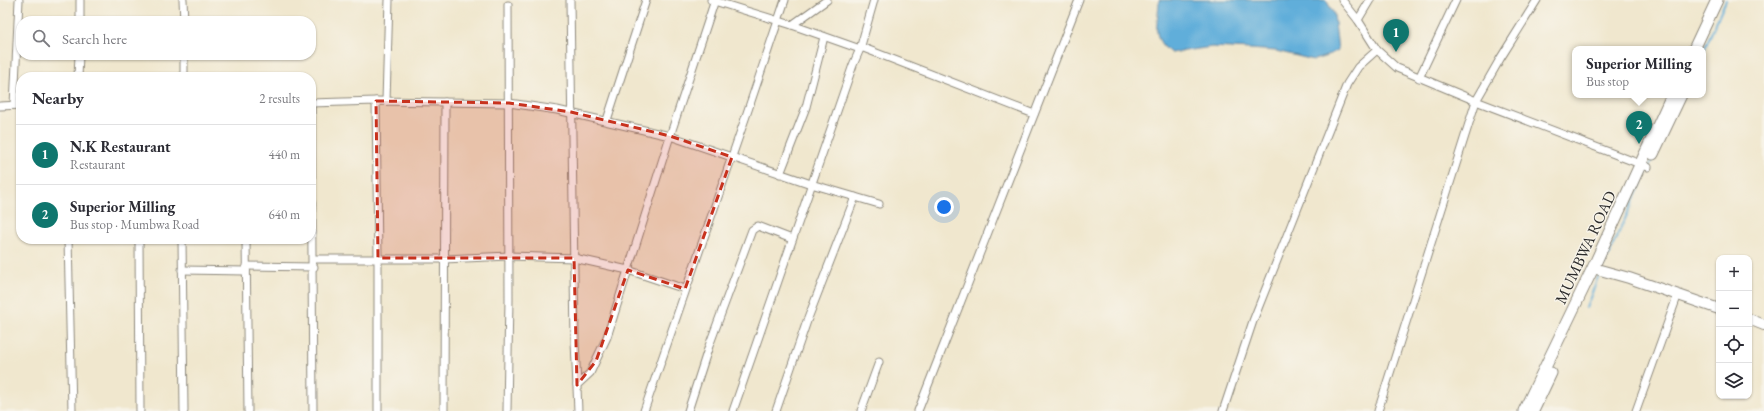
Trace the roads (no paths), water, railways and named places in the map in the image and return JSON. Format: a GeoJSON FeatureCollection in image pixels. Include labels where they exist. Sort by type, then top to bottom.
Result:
{"type":"FeatureCollection","features":[{"type":"Feature","properties":{"kind":"main road"},"geometry":{"type":"LineString","coordinates":[[1695,46],[1717,0]]}},
{"type":"Feature","properties":{"kind":"main road"},"geometry":{"type":"LineString","coordinates":[[1703,46],[1725,0]]}},
{"type":"Feature","properties":{"kind":"main road","name":"MUMBWA ROAD"},"geometry":{"type":"LineString","coordinates":[[1533,411],[1644,165],[1671,98]]}},
{"type":"Feature","properties":{"kind":"main road","name":"MUMBWA ROAD"},"geometry":{"type":"LineString","coordinates":[[1644,165],[1679,98]]}},
{"type":"Feature","properties":{"kind":"main road","name":"MUMBWA ROAD"},"geometry":{"type":"LineString","coordinates":[[1524,411],[1596,269]]}},
{"type":"Feature","properties":{"kind":"street"},"geometry":{"type":"LineString","coordinates":[[19,0],[19,16]]}},
{"type":"Feature","properties":{"kind":"street"},"geometry":{"type":"LineString","coordinates":[[80,0],[80,16]]}},
{"type":"Feature","properties":{"kind":"street"},"geometry":{"type":"LineString","coordinates":[[183,0],[184,16]]}},
{"type":"Feature","properties":{"kind":"street"},"geometry":{"type":"LineString","coordinates":[[386,101],[389,0]]}},
{"type":"Feature","properties":{"kind":"street"},"geometry":{"type":"LineString","coordinates":[[570,0],[570,112],[578,411]]}},
{"type":"Feature","properties":{"kind":"street"},"geometry":{"type":"LineString","coordinates":[[607,120],[646,0]]}},
{"type":"Feature","properties":{"kind":"street"},"geometry":{"type":"LineString","coordinates":[[577,385],[590,373],[607,338],[714,0],[777,22],[861,48],[1034,114]]}},
{"type":"Feature","properties":{"kind":"street"},"geometry":{"type":"LineString","coordinates":[[644,411],[785,0]]}},
{"type":"Feature","properties":{"kind":"street"},"geometry":{"type":"LineString","coordinates":[[792,26],[827,0]]}},
{"type":"Feature","properties":{"kind":"street"},"geometry":{"type":"LineString","coordinates":[[733,411],[811,184],[853,65],[861,48],[874,0]]}},
{"type":"Feature","properties":{"kind":"street"},"geometry":{"type":"LineString","coordinates":[[918,411],[1079,0]]}},
{"type":"Feature","properties":{"kind":"street"},"geometry":{"type":"LineString","coordinates":[[1342,0],[1358,20],[1377,50],[1397,68],[1476,101],[1644,165]]}},
{"type":"Feature","properties":{"kind":"street"},"geometry":{"type":"LineString","coordinates":[[1358,20],[1370,0]]}},
{"type":"Feature","properties":{"kind":"street"},"geometry":{"type":"LineString","coordinates":[[1419,78],[1456,0]]}},
{"type":"Feature","properties":{"kind":"street"},"geometry":{"type":"LineString","coordinates":[[1378,411],[1476,101],[1537,0]]}},
{"type":"Feature","properties":{"kind":"street"},"geometry":{"type":"LineString","coordinates":[[507,411],[509,368],[508,5]]}},
{"type":"Feature","properties":{"kind":"street"},"geometry":{"type":"LineString","coordinates":[[780,174],[806,107],[824,37]]}},
{"type":"Feature","properties":{"kind":"street"},"geometry":{"type":"LineString","coordinates":[[1223,411],[1253,321],[1347,84],[1358,67],[1377,50]]}},
{"type":"Feature","properties":{"kind":"street"},"geometry":{"type":"LineString","coordinates":[[18,60],[18,72]]}},
{"type":"Feature","properties":{"kind":"street"},"geometry":{"type":"LineString","coordinates":[[78,72],[79,60]]}},
{"type":"Feature","properties":{"kind":"street"},"geometry":{"type":"LineString","coordinates":[[184,60],[184,72]]}},
{"type":"Feature","properties":{"kind":"street"},"geometry":{"type":"LineString","coordinates":[[376,101],[378,411]]}},
{"type":"Feature","properties":{"kind":"street"},"geometry":{"type":"LineString","coordinates":[[316,103],[386,101],[509,103],[570,112],[670,136],[780,174],[879,204]]}},
{"type":"Feature","properties":{"kind":"street"},"geometry":{"type":"LineString","coordinates":[[444,411],[445,102]]}},
{"type":"Feature","properties":{"kind":"street"},"geometry":{"type":"LineString","coordinates":[[0,106],[16,105]]}},
{"type":"Feature","properties":{"kind":"street"},"geometry":{"type":"LineString","coordinates":[[776,411],[807,321],[855,197]]}},
{"type":"Feature","properties":{"kind":"street"},"geometry":{"type":"LineString","coordinates":[[688,411],[709,346],[752,230],[758,226],[792,239]]}},
{"type":"Feature","properties":{"kind":"street"},"geometry":{"type":"LineString","coordinates":[[68,244],[72,411]]}},
{"type":"Feature","properties":{"kind":"street"},"geometry":{"type":"LineString","coordinates":[[139,244],[140,411]]}},
{"type":"Feature","properties":{"kind":"street"},"geometry":{"type":"LineString","coordinates":[[182,244],[184,411]]}},
{"type":"Feature","properties":{"kind":"street"},"geometry":{"type":"LineString","coordinates":[[246,244],[248,411]]}},
{"type":"Feature","properties":{"kind":"street"},"geometry":{"type":"LineString","coordinates":[[313,244],[313,411]]}},
{"type":"Feature","properties":{"kind":"street"},"geometry":{"type":"LineString","coordinates":[[182,270],[246,268],[378,258],[444,259],[509,256],[574,258],[628,270],[685,289]]}},
{"type":"Feature","properties":{"kind":"street"},"geometry":{"type":"LineString","coordinates":[[1596,269],[1629,278],[1716,307]]}},
{"type":"Feature","properties":{"kind":"street"},"geometry":{"type":"LineString","coordinates":[[1636,411],[1678,294]]}},
{"type":"Feature","properties":{"kind":"street"},"geometry":{"type":"LineString","coordinates":[[1752,320],[1764,324]]}},
{"type":"Feature","properties":{"kind":"street"},"geometry":{"type":"LineString","coordinates":[[861,411],[879,362]]}},
{"type":"Feature","properties":{"kind":"water"},"geometry":{"type":"Polygon","coordinates":[[[1159,0],[1326,0],[1334,14],[1338,50],[1327,56],[1314,60],[1276,51],[1212,47],[1171,53],[1164,47],[1158,35],[1157,23],[1159,0]]]}},
{"type":"Feature","properties":{"kind":"waterway"},"geometry":{"type":"LineString","coordinates":[[1706,46],[1726,0]]}},
{"type":"Feature","properties":{"kind":"waterway"},"geometry":{"type":"LineString","coordinates":[[1603,267],[1653,158]]}},
{"type":"Feature","properties":{"kind":"waterway"},"geometry":{"type":"LineString","coordinates":[[1586,308],[1600,272]]}},
{"type":"Feature","properties":{"kind":"place","name":"N.K Restaurant"},"geometry":{"type":"Point","coordinates":[1396,52]}},
{"type":"Feature","properties":{"kind":"place","name":"Superior Milling"},"geometry":{"type":"Point","coordinates":[1639,144]}}]}
